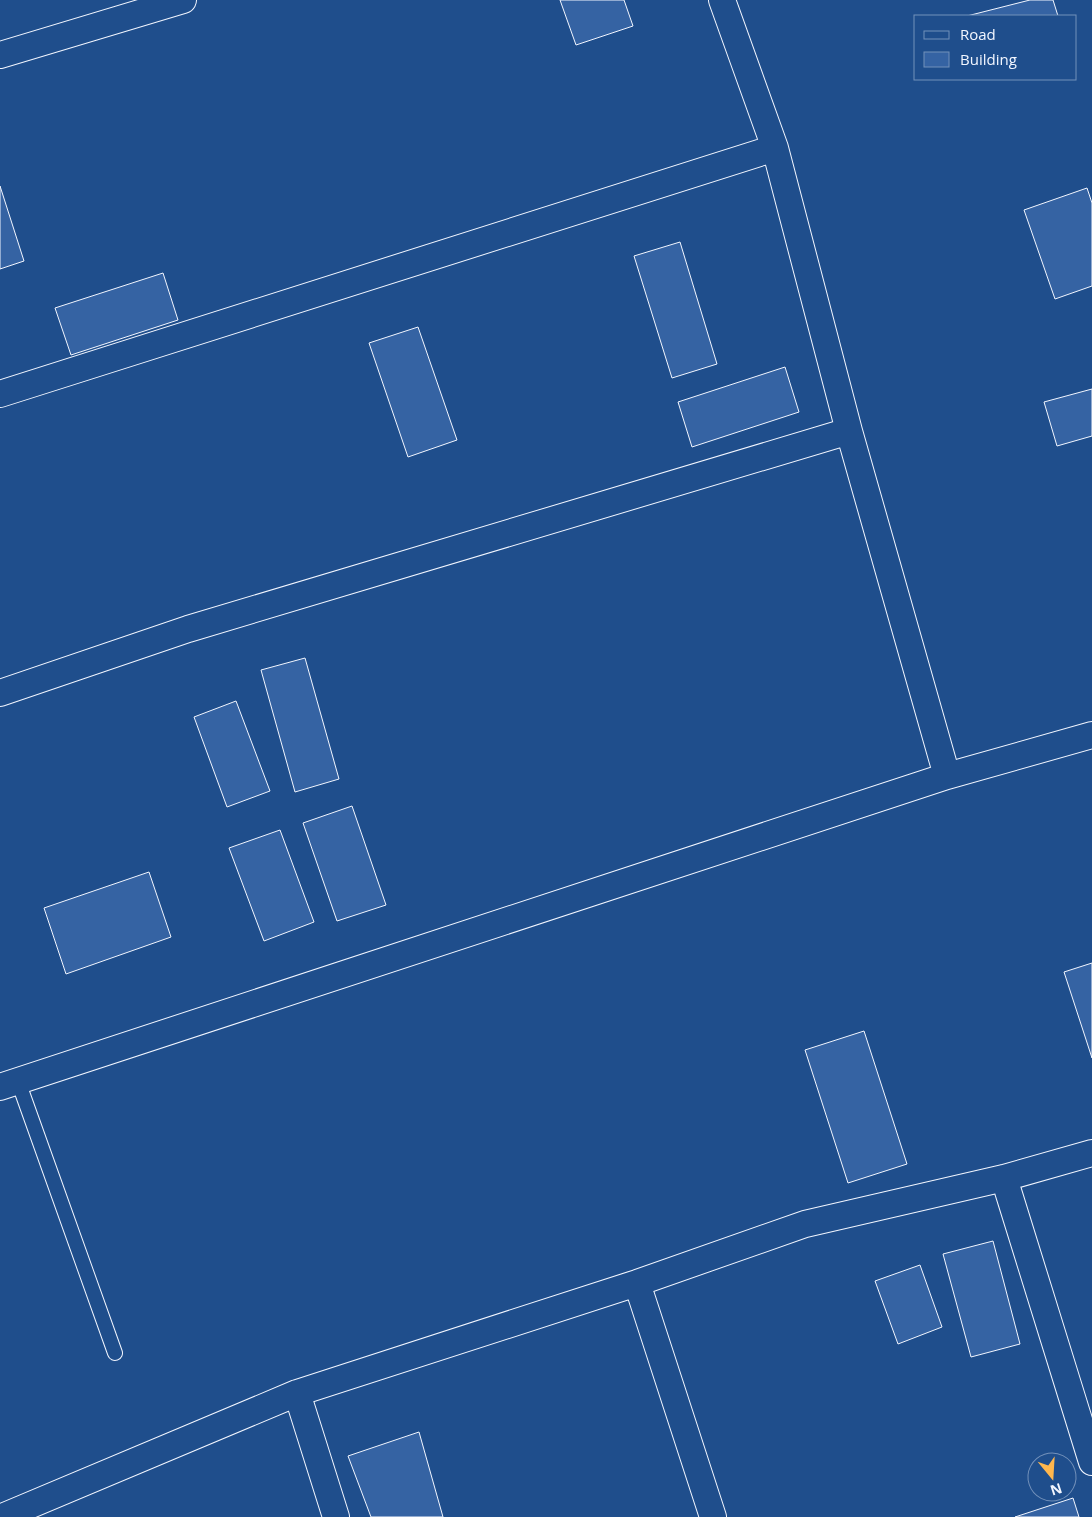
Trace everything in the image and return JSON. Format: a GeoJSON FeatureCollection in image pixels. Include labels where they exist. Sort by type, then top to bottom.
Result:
{"type":"FeatureCollection","features":[{"type":"Feature","properties":{"kind":"street"},"geometry":{"type":"LineString","coordinates":[[0,55],[183,0]]}},
{"type":"Feature","properties":{"kind":"street"},"geometry":{"type":"LineString","coordinates":[[722,0],[775,148],[849,431],[947,776]]}},
{"type":"Feature","properties":{"kind":"street"},"geometry":{"type":"LineString","coordinates":[[0,394],[775,148]]}},
{"type":"Feature","properties":{"kind":"street"},"geometry":{"type":"LineString","coordinates":[[0,693],[188,629],[849,431]]}},
{"type":"Feature","properties":{"kind":"street"},"geometry":{"type":"LineString","coordinates":[[9,1084],[947,776],[1092,735]]}},
{"type":"Feature","properties":{"kind":"street"},"geometry":{"type":"LineString","coordinates":[[2,1517],[296,1393],[637,1283],[804,1224],[1004,1178],[1092,1153]]}},
{"type":"Feature","properties":{"kind":"street"},"geometry":{"type":"LineString","coordinates":[[1004,1178],[1092,1462]]}},
{"type":"Feature","properties":{"kind":"street"},"geometry":{"type":"LineString","coordinates":[[637,1283],[713,1517]]}},
{"type":"Feature","properties":{"kind":"street"},"geometry":{"type":"LineString","coordinates":[[296,1393],[336,1517]]}},
{"type":"Feature","properties":{"kind":"lane"},"geometry":{"type":"LineString","coordinates":[[9,1084],[115,1353]]}},
{"type":"Feature","properties":{"kind":"building"},"geometry":{"type":"Polygon","coordinates":[[[560,0],[624,0],[633,26],[576,45],[560,0]]]}},
{"type":"Feature","properties":{"kind":"building"},"geometry":{"type":"Polygon","coordinates":[[[1030,0],[1053,0],[1058,15],[971,15],[1030,0]]]}},
{"type":"Feature","properties":{"kind":"building"},"geometry":{"type":"Polygon","coordinates":[[[0,186],[24,261],[0,269],[0,186]]]}},
{"type":"Feature","properties":{"kind":"building"},"geometry":{"type":"Polygon","coordinates":[[[1087,188],[1092,203],[1092,286],[1055,299],[1024,210],[1087,188]]]}},
{"type":"Feature","properties":{"kind":"building"},"geometry":{"type":"Polygon","coordinates":[[[680,242],[717,364],[672,378],[634,256],[680,242]]]}},
{"type":"Feature","properties":{"kind":"building"},"geometry":{"type":"Polygon","coordinates":[[[163,273],[178,320],[71,355],[55,308],[163,273]]]}},
{"type":"Feature","properties":{"kind":"building"},"geometry":{"type":"Polygon","coordinates":[[[418,327],[457,440],[408,457],[369,343],[418,327]]]}},
{"type":"Feature","properties":{"kind":"building"},"geometry":{"type":"Polygon","coordinates":[[[785,367],[799,412],[692,447],[678,402],[785,367]]]}},
{"type":"Feature","properties":{"kind":"building"},"geometry":{"type":"Polygon","coordinates":[[[1092,389],[1092,436],[1057,446],[1044,402],[1092,389]]]}},
{"type":"Feature","properties":{"kind":"building"},"geometry":{"type":"Polygon","coordinates":[[[305,658],[339,779],[295,792],[261,670],[305,658]]]}},
{"type":"Feature","properties":{"kind":"building"},"geometry":{"type":"Polygon","coordinates":[[[236,701],[270,791],[227,807],[194,717],[236,701]]]}},
{"type":"Feature","properties":{"kind":"building"},"geometry":{"type":"Polygon","coordinates":[[[352,806],[386,905],[337,921],[303,823],[352,806]]]}},
{"type":"Feature","properties":{"kind":"building"},"geometry":{"type":"Polygon","coordinates":[[[280,830],[314,922],[264,941],[229,848],[280,830]]]}},
{"type":"Feature","properties":{"kind":"building"},"geometry":{"type":"Polygon","coordinates":[[[149,872],[171,937],[66,974],[44,908],[149,872]]]}},
{"type":"Feature","properties":{"kind":"building"},"geometry":{"type":"Polygon","coordinates":[[[1092,963],[1092,1058],[1064,972],[1092,963]]]}},
{"type":"Feature","properties":{"kind":"building"},"geometry":{"type":"Polygon","coordinates":[[[864,1031],[907,1164],[848,1183],[805,1050],[864,1031]]]}},
{"type":"Feature","properties":{"kind":"building"},"geometry":{"type":"Polygon","coordinates":[[[993,1241],[1020,1344],[971,1357],[943,1254],[993,1241]]]}},
{"type":"Feature","properties":{"kind":"building"},"geometry":{"type":"Polygon","coordinates":[[[920,1265],[942,1327],[898,1344],[875,1281],[920,1265]]]}},
{"type":"Feature","properties":{"kind":"building"},"geometry":{"type":"Polygon","coordinates":[[[419,1432],[443,1517],[371,1517],[348,1456],[419,1432]]]}},
{"type":"Feature","properties":{"kind":"building"},"geometry":{"type":"Polygon","coordinates":[[[1061,1502],[1074,1502],[1079,1517],[1015,1517],[1061,1502]]]}}]}
